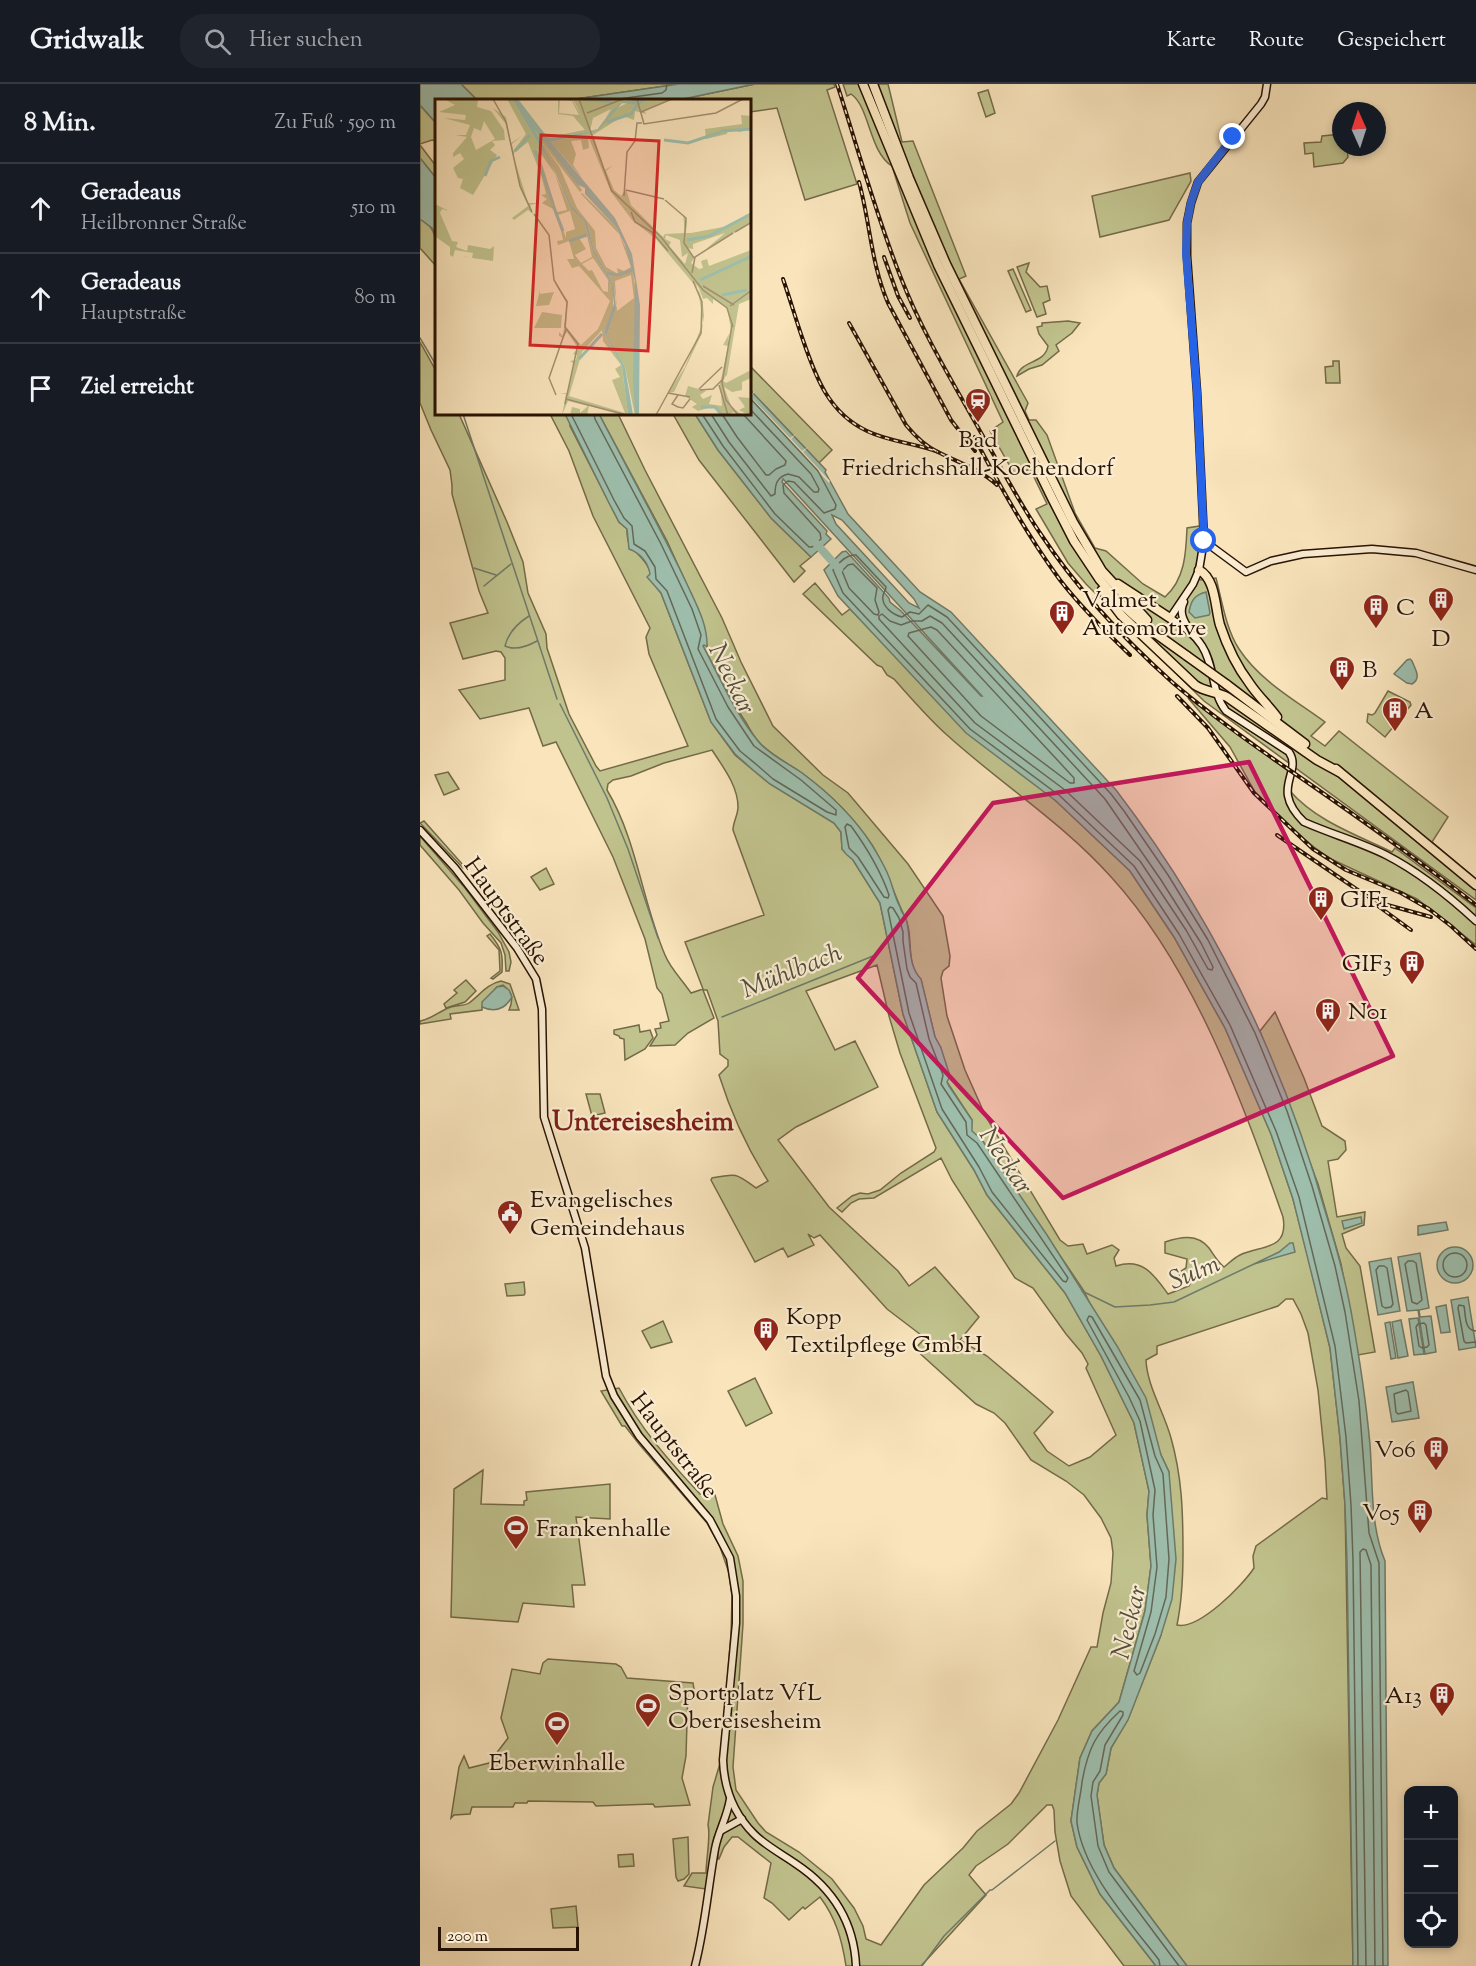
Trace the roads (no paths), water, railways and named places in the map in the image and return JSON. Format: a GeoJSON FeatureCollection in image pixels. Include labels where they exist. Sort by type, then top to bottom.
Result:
{"type":"FeatureCollection","features":[{"type":"Feature","properties":{"kind":"highway"},"geometry":{"type":"LineString","coordinates":[[863,84],[938,266],[1011,404]]}},
{"type":"Feature","properties":{"kind":"highway"},"geometry":{"type":"LineString","coordinates":[[873,84],[909,178],[946,264],[1025,433],[1102,571],[1161,636]]}},
{"type":"Feature","properties":{"kind":"highway"},"geometry":{"type":"LineString","coordinates":[[1025,433],[1052,498],[1074,541],[1114,597],[1132,614],[1281,725],[1476,885]]}},
{"type":"Feature","properties":{"kind":"highway"},"geometry":{"type":"LineString","coordinates":[[1074,541],[1078,555],[1107,599],[1195,685],[1205,692],[1215,691],[1317,760],[1339,772]]}},
{"type":"Feature","properties":{"kind":"highway"},"geometry":{"type":"LineString","coordinates":[[1096,560],[1125,590],[1170,618]]}},
{"type":"Feature","properties":{"kind":"highway"},"geometry":{"type":"LineString","coordinates":[[1199,570],[1210,580],[1220,626],[1238,667],[1281,725]]}},
{"type":"Feature","properties":{"kind":"main road"},"geometry":{"type":"LineString","coordinates":[[1268,84],[1261,104],[1198,182],[1187,223],[1186,246],[1197,392],[1204,541],[1199,570],[1181,607],[1181,615],[1190,632],[1206,651],[1215,691],[1221,705],[1232,716],[1289,752],[1294,761],[1287,791],[1293,811],[1304,822],[1388,856],[1432,885],[1476,921]]}},
{"type":"Feature","properties":{"kind":"main road"},"geometry":{"type":"LineString","coordinates":[[1204,541],[1246,572],[1271,561],[1303,554],[1372,549],[1416,553],[1476,570]]}},
{"type":"Feature","properties":{"kind":"main road"},"geometry":{"type":"LineString","coordinates":[[1190,591],[1170,618],[1190,632]]}},
{"type":"Feature","properties":{"kind":"main road","name":"Hauptstraße"},"geometry":{"type":"LineString","coordinates":[[420,830],[455,868],[517,948],[536,979],[542,1009],[544,1117],[585,1248],[606,1376],[614,1396],[639,1436],[710,1520],[730,1558],[736,1596],[736,1623],[723,1760],[724,1776],[730,1799]]}},
{"type":"Feature","properties":{"kind":"main road"},"geometry":{"type":"LineString","coordinates":[[730,1799],[740,1817],[755,1835],[810,1874],[836,1900],[851,1934],[856,1966]]}},
{"type":"Feature","properties":{"kind":"main road"},"geometry":{"type":"LineString","coordinates":[[695,1966],[715,1851],[726,1821],[730,1799]]}},
{"type":"Feature","properties":{"kind":"main road"},"geometry":{"type":"LineString","coordinates":[[726,1821],[740,1817]]}},
{"type":"Feature","properties":{"kind":"main road"},"geometry":{"type":"LineString","coordinates":[[722,1830],[740,1817]]}},
{"type":"Feature","properties":{"kind":"water"},"geometry":{"type":"Polygon","coordinates":[[[420,84],[461,84],[476,99],[435,99],[435,122],[420,105],[420,84]]]}},
{"type":"Feature","properties":{"kind":"water"},"geometry":{"type":"Polygon","coordinates":[[[679,84],[755,84],[683,99],[576,99],[679,84]]]}},
{"type":"Feature","properties":{"kind":"water"},"geometry":{"type":"Polygon","coordinates":[[[420,158],[435,177],[435,234],[432,228],[420,219],[420,158]]]}},
{"type":"Feature","properties":{"kind":"water"},"geometry":{"type":"Polygon","coordinates":[[[752,392],[826,470],[848,514],[920,592],[951,612],[1116,790],[1184,888],[1241,992],[1266,1046],[1309,1157],[1337,1250],[1351,1311],[1364,1394],[1370,1445],[1374,1519],[1385,1561],[1388,1966],[1353,1966],[1345,1505],[1330,1348],[1293,1199],[1271,1134],[1225,1028],[1174,937],[1130,871],[1056,801],[966,733],[838,596],[824,570],[842,552],[846,551],[889,598],[890,602],[982,696],[783,479],[782,482],[827,531],[826,534],[831,539],[811,557],[771,518],[718,450],[696,416],[752,416],[752,392]],[[832,515],[836,524],[909,603],[919,608],[914,599],[842,520],[832,515]]]}},
{"type":"Feature","properties":{"kind":"water"},"geometry":{"type":"Polygon","coordinates":[[[566,416],[600,416],[686,582],[705,630],[707,647],[703,646],[742,719],[767,750],[802,773],[840,806],[865,835],[879,857],[906,919],[913,966],[921,979],[935,1037],[950,1076],[947,1082],[972,1120],[972,1131],[982,1140],[1047,1235],[1117,1346],[1146,1398],[1161,1455],[1169,1472],[1176,1559],[1172,1599],[1161,1635],[1128,1720],[1111,1748],[1106,1774],[1099,1783],[1097,1795],[1104,1845],[1114,1868],[1187,1966],[1156,1966],[1100,1894],[1077,1847],[1071,1821],[1080,1758],[1092,1731],[1119,1702],[1145,1611],[1151,1566],[1147,1515],[1149,1491],[1134,1423],[1101,1356],[1065,1293],[987,1195],[937,1112],[903,1014],[880,903],[853,860],[842,849],[841,832],[834,823],[770,784],[753,770],[735,754],[711,722],[661,593],[647,577],[650,574],[645,562],[629,549],[627,529],[619,522],[566,416]]]}},
{"type":"Feature","properties":{"kind":"water"},"geometry":{"type":"Polygon","coordinates":[[[1206,592],[1210,613],[1195,618],[1189,612],[1191,605],[1196,597],[1206,592]]]}},
{"type":"Feature","properties":{"kind":"water"},"geometry":{"type":"Polygon","coordinates":[[[1410,659],[1417,673],[1417,679],[1412,684],[1394,674],[1410,659]]]}},
{"type":"Feature","properties":{"kind":"water"},"geometry":{"type":"Polygon","coordinates":[[[503,986],[509,990],[512,997],[506,1004],[495,1010],[482,1007],[482,1002],[497,987],[503,986]]]}},
{"type":"Feature","properties":{"kind":"water"},"geometry":{"type":"Polygon","coordinates":[[[1361,1217],[1362,1223],[1344,1229],[1342,1221],[1361,1217]]]}},
{"type":"Feature","properties":{"kind":"water"},"geometry":{"type":"Polygon","coordinates":[[[1446,1222],[1448,1230],[1418,1235],[1418,1226],[1446,1222]]]}},
{"type":"Feature","properties":{"kind":"water"},"geometry":{"type":"Polygon","coordinates":[[[1293,1243],[1295,1252],[1254,1264],[1279,1252],[1293,1243]]]}},
{"type":"Feature","properties":{"kind":"water"},"geometry":{"type":"Polygon","coordinates":[[[1455,1247],[1468,1252],[1473,1265],[1468,1278],[1455,1283],[1442,1278],[1437,1265],[1442,1252],[1455,1247]]]}},
{"type":"Feature","properties":{"kind":"water"},"geometry":{"type":"Polygon","coordinates":[[[1420,1253],[1429,1308],[1419,1310],[1420,1317],[1431,1316],[1436,1352],[1425,1354],[1418,1310],[1407,1311],[1398,1257],[1420,1253]]]}},
{"type":"Feature","properties":{"kind":"water"},"geometry":{"type":"Polygon","coordinates":[[[1391,1258],[1400,1311],[1378,1315],[1369,1262],[1391,1258]]]}},
{"type":"Feature","properties":{"kind":"water"},"geometry":{"type":"Polygon","coordinates":[[[1468,1297],[1476,1347],[1459,1350],[1451,1300],[1468,1297]]]}},
{"type":"Feature","properties":{"kind":"water"},"geometry":{"type":"Polygon","coordinates":[[[1446,1305],[1450,1332],[1441,1333],[1436,1307],[1446,1305]]]}},
{"type":"Feature","properties":{"kind":"water"},"geometry":{"type":"Polygon","coordinates":[[[1418,1318],[1424,1354],[1414,1355],[1409,1319],[1418,1318]]]}},
{"type":"Feature","properties":{"kind":"water"},"geometry":{"type":"Polygon","coordinates":[[[1401,1320],[1408,1356],[1398,1358],[1392,1322],[1401,1320]]]}},
{"type":"Feature","properties":{"kind":"water"},"geometry":{"type":"Polygon","coordinates":[[[1390,1322],[1396,1358],[1391,1359],[1385,1323],[1390,1322]]]}},
{"type":"Feature","properties":{"kind":"water"},"geometry":{"type":"Polygon","coordinates":[[[1413,1382],[1419,1418],[1392,1422],[1386,1387],[1413,1382]]]}},
{"type":"Feature","properties":{"kind":"waterway"},"geometry":{"type":"LineString","coordinates":[[420,338],[435,363]]}},
{"type":"Feature","properties":{"kind":"waterway"},"geometry":{"type":"LineString","coordinates":[[464,416],[557,699]]}},
{"type":"Feature","properties":{"kind":"waterway","name":"Neckar"},"geometry":{"type":"LineString","coordinates":[[814,541],[839,569]]}},
{"type":"Feature","properties":{"kind":"waterway"},"geometry":{"type":"LineString","coordinates":[[484,586],[511,564]]}},
{"type":"Feature","properties":{"kind":"waterway"},"geometry":{"type":"LineString","coordinates":[[474,568],[496,575]]}},
{"type":"Feature","properties":{"kind":"waterway"},"geometry":{"type":"LineString","coordinates":[[529,616],[514,629],[505,646],[518,648],[537,641]]}},
{"type":"Feature","properties":{"kind":"waterway"},"geometry":{"type":"LineString","coordinates":[[560,704],[607,798],[628,849],[658,938]]}},
{"type":"Feature","properties":{"kind":"waterway","name":"Mühlbach"},"geometry":{"type":"LineString","coordinates":[[722,1017],[873,956]]}},
{"type":"Feature","properties":{"kind":"waterway","name":"Sulm"},"geometry":{"type":"LineString","coordinates":[[1082,1291],[1115,1307],[1174,1302],[1254,1264]]}},
{"type":"Feature","properties":{"kind":"waterway"},"geometry":{"type":"LineString","coordinates":[[922,1966],[944,1936],[990,1890],[1055,1841]]}},
{"type":"Feature","properties":{"kind":"railway"},"geometry":{"type":"LineString","coordinates":[[837,84],[883,230],[918,318],[1017,496],[1069,574],[1118,630],[1186,694],[1476,905]]}},
{"type":"Feature","properties":{"kind":"railway"},"geometry":{"type":"LineString","coordinates":[[859,182],[874,258],[888,303],[951,420],[975,451]]}},
{"type":"Feature","properties":{"kind":"railway"},"geometry":{"type":"LineString","coordinates":[[884,257],[898,296],[910,318]]}},
{"type":"Feature","properties":{"kind":"railway"},"geometry":{"type":"LineString","coordinates":[[783,279],[813,368],[833,404],[843,415],[867,431],[938,452]]}},
{"type":"Feature","properties":{"kind":"railway"},"geometry":{"type":"LineString","coordinates":[[849,323],[906,425],[913,433],[929,447],[976,470],[997,485]]}},
{"type":"Feature","properties":{"kind":"railway"},"geometry":{"type":"LineString","coordinates":[[974,437],[1014,510],[1060,580],[1076,600],[1130,655]]}},
{"type":"Feature","properties":{"kind":"railway"},"geometry":{"type":"LineString","coordinates":[[1177,696],[1208,728],[1254,793],[1313,849],[1346,870],[1401,893],[1429,909],[1476,949]]}},
{"type":"Feature","properties":{"kind":"railway"},"geometry":{"type":"LineString","coordinates":[[1277,835],[1365,895],[1384,904],[1431,917]]}},
{"type":"Feature","properties":{"kind":"railway"},"geometry":{"type":"LineString","coordinates":[[1378,906],[1411,930]]}},
{"type":"Feature","properties":{"kind":"place","name":"Bad Friedrichshall-Kochendorf"},"geometry":{"type":"Point","coordinates":[978,424]}},
{"type":"Feature","properties":{"kind":"place","name":"D"},"geometry":{"type":"Point","coordinates":[1441,623]}},
{"type":"Feature","properties":{"kind":"place","name":"C"},"geometry":{"type":"Point","coordinates":[1376,630]}},
{"type":"Feature","properties":{"kind":"place","name":"Valmet Automotive"},"geometry":{"type":"Point","coordinates":[1062,636]}},
{"type":"Feature","properties":{"kind":"place","name":"B"},"geometry":{"type":"Point","coordinates":[1342,692]}},
{"type":"Feature","properties":{"kind":"place","name":"A"},"geometry":{"type":"Point","coordinates":[1395,733]}},
{"type":"Feature","properties":{"kind":"place","name":"GIF1"},"geometry":{"type":"Point","coordinates":[1321,922]}},
{"type":"Feature","properties":{"kind":"place","name":"GIF3"},"geometry":{"type":"Point","coordinates":[1412,986]}},
{"type":"Feature","properties":{"kind":"place","name":"N01"},"geometry":{"type":"Point","coordinates":[1328,1034]}},
{"type":"Feature","properties":{"kind":"place","name":"Evangelisches Gemeindehaus"},"geometry":{"type":"Point","coordinates":[510,1236]}},
{"type":"Feature","properties":{"kind":"place","name":"Kopp Textilpflege GmbH"},"geometry":{"type":"Point","coordinates":[766,1353]}},
{"type":"Feature","properties":{"kind":"place","name":"V06"},"geometry":{"type":"Point","coordinates":[1436,1472]}},
{"type":"Feature","properties":{"kind":"place","name":"V05"},"geometry":{"type":"Point","coordinates":[1420,1535]}},
{"type":"Feature","properties":{"kind":"place","name":"Frankenhalle"},"geometry":{"type":"Point","coordinates":[516,1551]}},
{"type":"Feature","properties":{"kind":"place","name":"A13"},"geometry":{"type":"Point","coordinates":[1442,1718]}},
{"type":"Feature","properties":{"kind":"place","name":"Sportplatz VfL Obereisesheim"},"geometry":{"type":"Point","coordinates":[648,1729]}},
{"type":"Feature","properties":{"kind":"place","name":"Eberwinhalle"},"geometry":{"type":"Point","coordinates":[557,1747]}},
{"type":"Feature","properties":{"kind":"district","name":"Untereisesheim"},"geometry":{"type":"Point","coordinates":[643,1121]}}]}
